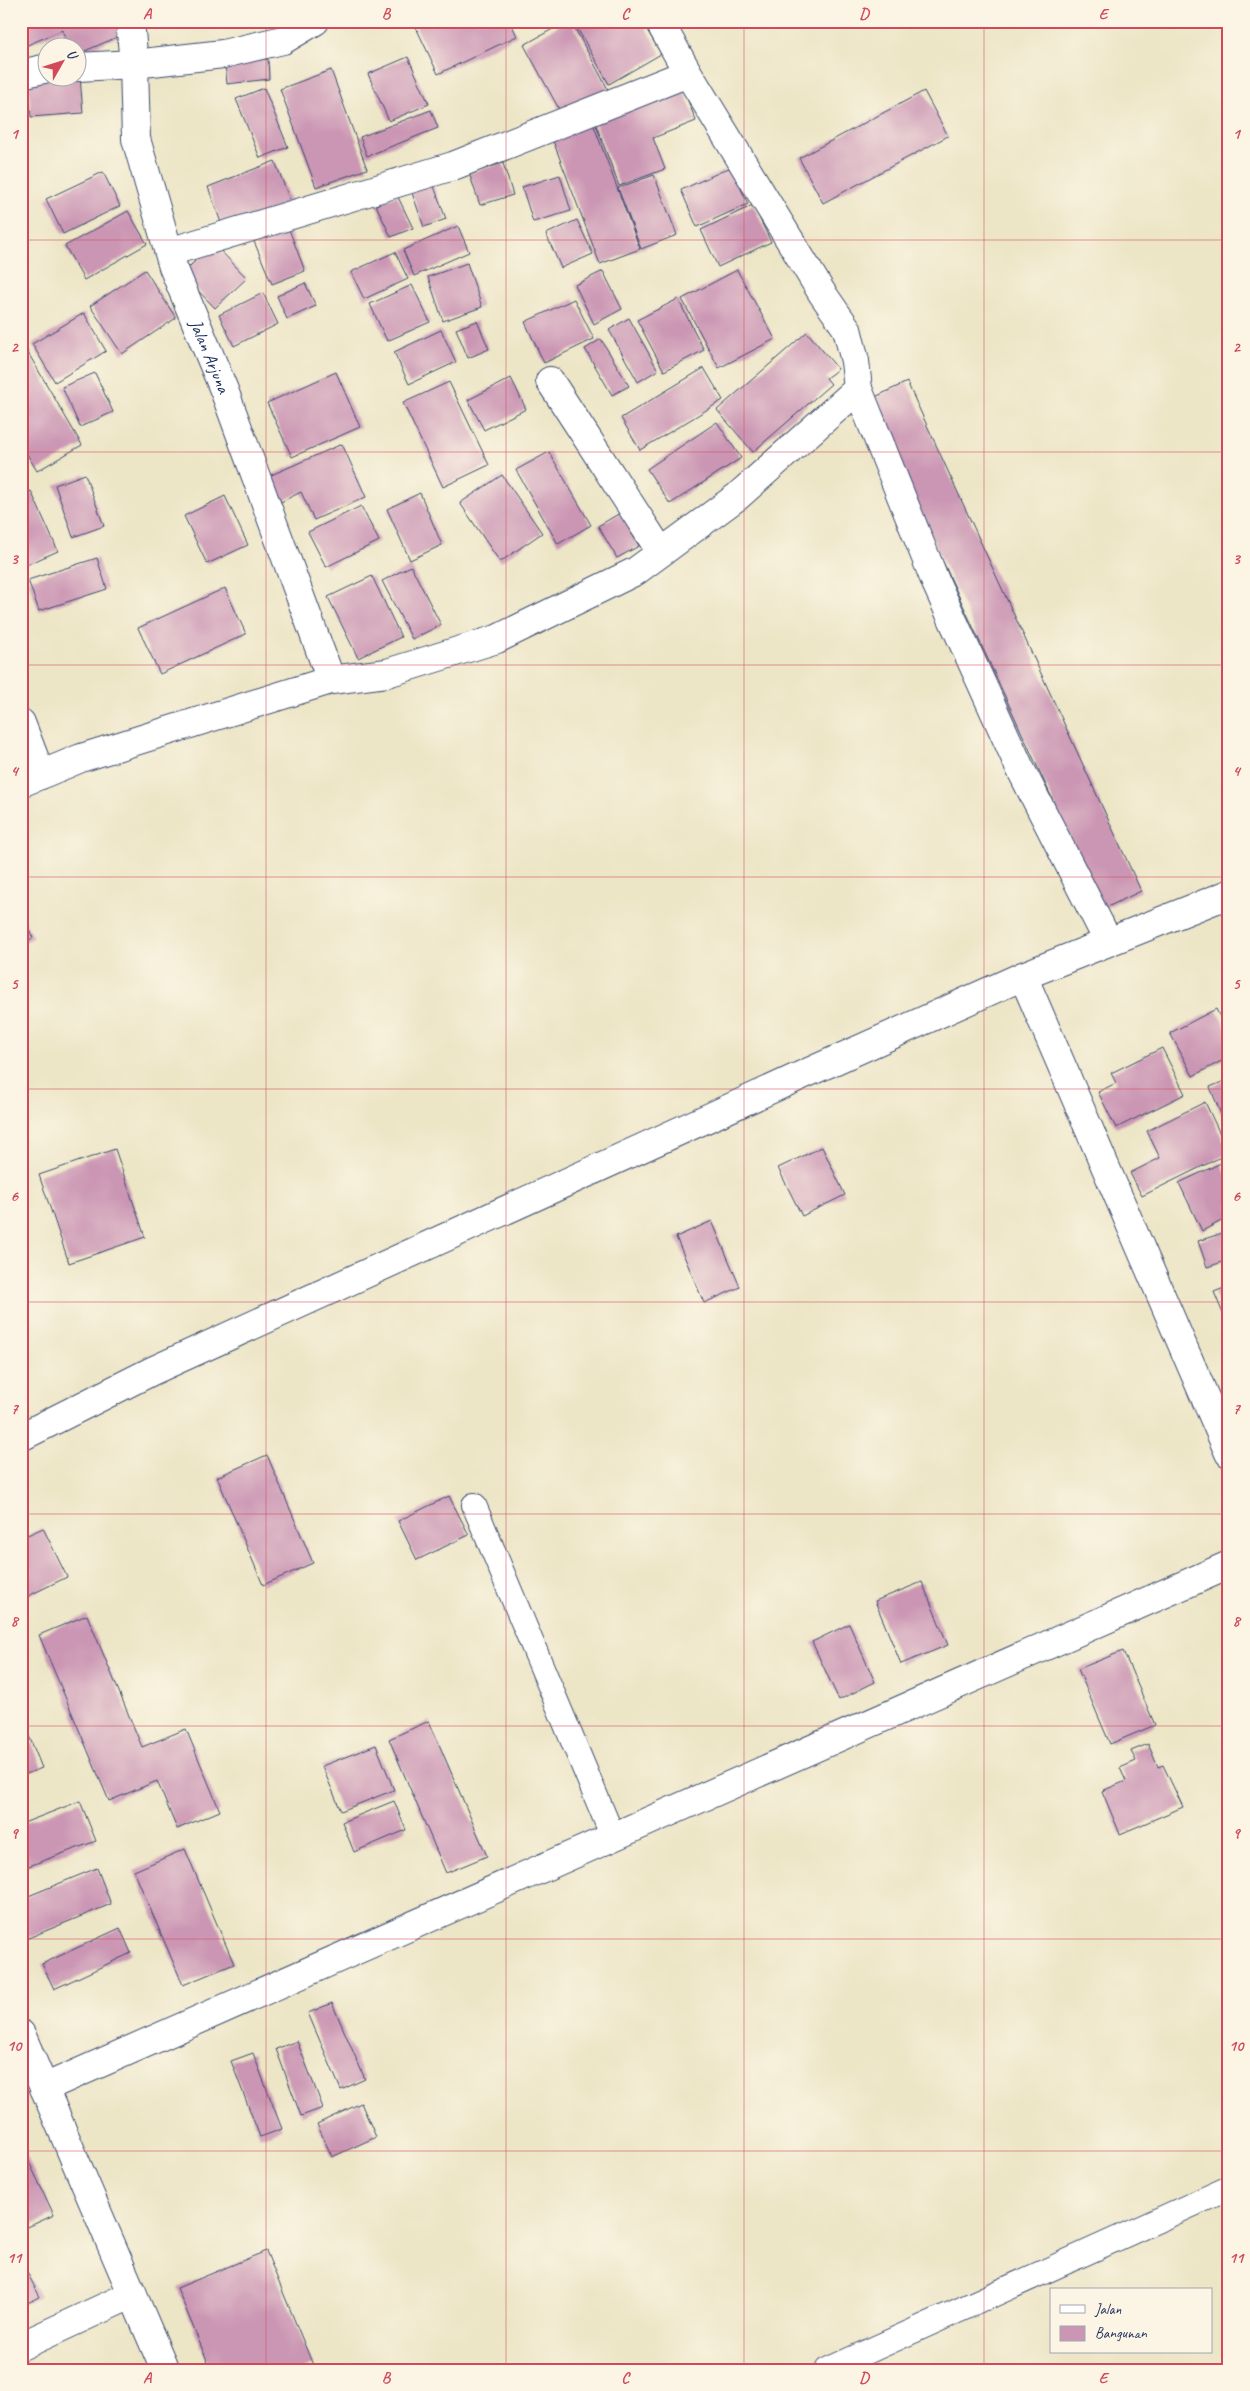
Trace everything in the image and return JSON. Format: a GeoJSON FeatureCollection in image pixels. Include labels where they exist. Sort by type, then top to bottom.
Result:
{"type":"FeatureCollection","features":[{"type":"Feature","properties":{"kind":"street","name":"Jalan Arjuna"},"geometry":{"type":"LineString","coordinates":[[130,21],[134,64],[136,139],[169,252],[276,528],[331,680]]}},
{"type":"Feature","properties":{"kind":"street"},"geometry":{"type":"LineString","coordinates":[[88,66],[134,64],[223,54],[283,40],[315,21]]}},
{"type":"Feature","properties":{"kind":"street"},"geometry":{"type":"LineString","coordinates":[[659,21],[688,73],[822,292],[847,329],[855,361],[858,389],[936,583],[1019,766],[1108,941]]}},
{"type":"Feature","properties":{"kind":"street"},"geometry":{"type":"LineString","coordinates":[[21,74],[38,70]]}},
{"type":"Feature","properties":{"kind":"street"},"geometry":{"type":"LineString","coordinates":[[169,252],[453,166],[688,73]]}},
{"type":"Feature","properties":{"kind":"street"},"geometry":{"type":"LineString","coordinates":[[550,381],[661,552]]}},
{"type":"Feature","properties":{"kind":"street"},"geometry":{"type":"LineString","coordinates":[[21,723],[31,779],[81,758],[331,680],[387,673],[497,639],[636,571],[738,496],[858,389]]}},
{"type":"Feature","properties":{"kind":"street"},"geometry":{"type":"LineString","coordinates":[[21,1437],[152,1371],[1023,976],[1229,894]]}},
{"type":"Feature","properties":{"kind":"street"},"geometry":{"type":"LineString","coordinates":[[1023,976],[1229,1453]]}},
{"type":"Feature","properties":{"kind":"street"},"geometry":{"type":"LineString","coordinates":[[44,2088],[1229,1565]]}},
{"type":"Feature","properties":{"kind":"street"},"geometry":{"type":"LineString","coordinates":[[21,2034],[165,2370]]}},
{"type":"Feature","properties":{"kind":"street"},"geometry":{"type":"LineString","coordinates":[[21,2346],[132,2294]]}},
{"type":"Feature","properties":{"kind":"lane"},"geometry":{"type":"LineString","coordinates":[[474,1505],[613,1837]]}},
{"type":"Feature","properties":{"kind":"lane"},"geometry":{"type":"LineString","coordinates":[[828,2370],[1229,2188]]}},
{"type":"Feature","properties":{"kind":"building"},"geometry":{"type":"Polygon","coordinates":[[[21,21],[117,21],[122,35],[88,50],[88,38],[66,38],[62,30],[44,38],[38,38],[38,40],[23,47],[21,21]]]}},
{"type":"Feature","properties":{"kind":"building"},"geometry":{"type":"Polygon","coordinates":[[[413,21],[510,21],[517,36],[438,74],[413,21]]]}},
{"type":"Feature","properties":{"kind":"building"},"geometry":{"type":"Polygon","coordinates":[[[567,21],[571,21],[611,95],[565,120],[524,45],[567,21]]]}},
{"type":"Feature","properties":{"kind":"building"},"geometry":{"type":"Polygon","coordinates":[[[573,21],[642,21],[661,54],[609,84],[573,21]]]}},
{"type":"Feature","properties":{"kind":"building"},"geometry":{"type":"Polygon","coordinates":[[[408,57],[429,104],[389,121],[368,74],[408,57]]]}},
{"type":"Feature","properties":{"kind":"building"},"geometry":{"type":"Polygon","coordinates":[[[268,59],[269,79],[227,84],[225,64],[268,59]]]}},
{"type":"Feature","properties":{"kind":"building"},"geometry":{"type":"Polygon","coordinates":[[[331,70],[367,169],[316,187],[280,89],[331,70]]]}},
{"type":"Feature","properties":{"kind":"building"},"geometry":{"type":"Polygon","coordinates":[[[38,79],[38,88],[81,88],[83,113],[31,117],[28,80],[38,79]]]}},
{"type":"Feature","properties":{"kind":"building"},"geometry":{"type":"Polygon","coordinates":[[[681,83],[696,121],[653,138],[665,169],[619,186],[593,117],[681,83]]]}},
{"type":"Feature","properties":{"kind":"building"},"geometry":{"type":"Polygon","coordinates":[[[264,88],[288,147],[260,158],[236,99],[264,88]]]}},
{"type":"Feature","properties":{"kind":"building"},"geometry":{"type":"Polygon","coordinates":[[[924,91],[948,136],[823,203],[799,158],[924,91]]]}},
{"type":"Feature","properties":{"kind":"building"},"geometry":{"type":"Polygon","coordinates":[[[431,110],[438,128],[367,156],[360,137],[431,110]]]}},
{"type":"Feature","properties":{"kind":"building"},"geometry":{"type":"Polygon","coordinates":[[[591,118],[640,249],[600,264],[550,133],[591,118]]]}},
{"type":"Feature","properties":{"kind":"building"},"geometry":{"type":"Polygon","coordinates":[[[275,161],[291,203],[223,228],[208,187],[275,161]]]}},
{"type":"Feature","properties":{"kind":"building"},"geometry":{"type":"Polygon","coordinates":[[[503,163],[513,195],[480,205],[469,173],[503,163]]]}},
{"type":"Feature","properties":{"kind":"building"},"geometry":{"type":"Polygon","coordinates":[[[731,167],[748,204],[697,227],[681,190],[731,167]]]}},
{"type":"Feature","properties":{"kind":"building"},"geometry":{"type":"Polygon","coordinates":[[[103,172],[120,206],[63,234],[46,199],[103,172]]]}},
{"type":"Feature","properties":{"kind":"building"},"geometry":{"type":"Polygon","coordinates":[[[560,175],[571,211],[533,222],[522,187],[560,175]]]}},
{"type":"Feature","properties":{"kind":"building"},"geometry":{"type":"Polygon","coordinates":[[[654,175],[677,235],[641,249],[618,188],[654,175]]]}},
{"type":"Feature","properties":{"kind":"building"},"geometry":{"type":"Polygon","coordinates":[[[431,178],[446,219],[424,227],[410,187],[431,178]]]}},
{"type":"Feature","properties":{"kind":"building"},"geometry":{"type":"Polygon","coordinates":[[[397,195],[413,228],[391,237],[376,205],[397,195]]]}},
{"type":"Feature","properties":{"kind":"building"},"geometry":{"type":"Polygon","coordinates":[[[753,205],[771,242],[718,267],[701,230],[753,205]]]}},
{"type":"Feature","properties":{"kind":"building"},"geometry":{"type":"Polygon","coordinates":[[[128,211],[147,244],[84,280],[65,246],[128,211]]]}},
{"type":"Feature","properties":{"kind":"building"},"geometry":{"type":"Polygon","coordinates":[[[285,219],[305,271],[272,284],[250,232],[285,219]]]}},
{"type":"Feature","properties":{"kind":"building"},"geometry":{"type":"Polygon","coordinates":[[[577,220],[593,254],[561,268],[546,234],[577,220]]]}},
{"type":"Feature","properties":{"kind":"building"},"geometry":{"type":"Polygon","coordinates":[[[458,226],[469,252],[414,276],[403,250],[458,226]]]}},
{"type":"Feature","properties":{"kind":"building"},"geometry":{"type":"Polygon","coordinates":[[[213,243],[247,278],[215,308],[182,274],[213,243]]]}},
{"type":"Feature","properties":{"kind":"building"},"geometry":{"type":"Polygon","coordinates":[[[395,252],[408,279],[364,299],[351,272],[395,252]]]}},
{"type":"Feature","properties":{"kind":"building"},"geometry":{"type":"Polygon","coordinates":[[[467,263],[482,307],[443,321],[428,277],[467,263]]]}},
{"type":"Feature","properties":{"kind":"building"},"geometry":{"type":"Polygon","coordinates":[[[145,270],[176,318],[122,354],[90,306],[145,270]]]}},
{"type":"Feature","properties":{"kind":"building"},"geometry":{"type":"Polygon","coordinates":[[[737,270],[775,339],[719,368],[682,299],[737,270]]]}},
{"type":"Feature","properties":{"kind":"building"},"geometry":{"type":"Polygon","coordinates":[[[603,271],[622,309],[594,324],[575,285],[603,271]]]}},
{"type":"Feature","properties":{"kind":"building"},"geometry":{"type":"Polygon","coordinates":[[[305,283],[316,306],[287,319],[277,296],[305,283]]]}},
{"type":"Feature","properties":{"kind":"building"},"geometry":{"type":"Polygon","coordinates":[[[412,285],[430,322],[387,341],[370,304],[412,285]]]}},
{"type":"Feature","properties":{"kind":"building"},"geometry":{"type":"Polygon","coordinates":[[[263,293],[278,324],[234,346],[219,315],[263,293]]]}},
{"type":"Feature","properties":{"kind":"building"},"geometry":{"type":"Polygon","coordinates":[[[574,299],[594,339],[544,363],[525,322],[574,299]]]}},
{"type":"Feature","properties":{"kind":"building"},"geometry":{"type":"Polygon","coordinates":[[[678,299],[704,350],[664,371],[637,320],[678,299]]]}},
{"type":"Feature","properties":{"kind":"building"},"geometry":{"type":"Polygon","coordinates":[[[84,313],[106,351],[55,382],[32,344],[84,313]]]}},
{"type":"Feature","properties":{"kind":"building"},"geometry":{"type":"Polygon","coordinates":[[[629,318],[658,370],[638,382],[609,330],[629,318]]]}},
{"type":"Feature","properties":{"kind":"building"},"geometry":{"type":"Polygon","coordinates":[[[477,321],[489,349],[468,358],[456,329],[477,321]]]}},
{"type":"Feature","properties":{"kind":"building"},"geometry":{"type":"Polygon","coordinates":[[[441,330],[456,362],[409,384],[394,352],[441,330]]]}},
{"type":"Feature","properties":{"kind":"building"},"geometry":{"type":"Polygon","coordinates":[[[807,332],[838,369],[826,378],[831,384],[753,452],[717,410],[807,332]]]}},
{"type":"Feature","properties":{"kind":"building"},"geometry":{"type":"Polygon","coordinates":[[[601,339],[629,386],[612,395],[585,349],[601,339]]]}},
{"type":"Feature","properties":{"kind":"building"},"geometry":{"type":"Polygon","coordinates":[[[24,346],[82,445],[37,471],[21,444],[21,348],[24,346]]]}},
{"type":"Feature","properties":{"kind":"building"},"geometry":{"type":"Polygon","coordinates":[[[704,368],[723,400],[640,450],[621,418],[704,368]]]}},
{"type":"Feature","properties":{"kind":"building"},"geometry":{"type":"Polygon","coordinates":[[[336,372],[360,427],[292,457],[267,403],[336,372]]]}},
{"type":"Feature","properties":{"kind":"building"},"geometry":{"type":"Polygon","coordinates":[[[95,373],[113,412],[80,427],[62,387],[95,373]]]}},
{"type":"Feature","properties":{"kind":"building"},"geometry":{"type":"Polygon","coordinates":[[[511,378],[526,409],[484,430],[468,400],[511,378]]]}},
{"type":"Feature","properties":{"kind":"building"},"geometry":{"type":"Polygon","coordinates":[[[449,382],[489,465],[443,487],[403,403],[449,382]]]}},
{"type":"Feature","properties":{"kind":"building"},"geometry":{"type":"Polygon","coordinates":[[[907,382],[1141,891],[1103,909],[880,425],[887,423],[875,397],[907,382]]]}},
{"type":"Feature","properties":{"kind":"building"},"geometry":{"type":"Polygon","coordinates":[[[717,422],[741,458],[670,504],[647,469],[717,422]]]}},
{"type":"Feature","properties":{"kind":"building"},"geometry":{"type":"Polygon","coordinates":[[[342,444],[366,497],[314,520],[301,492],[281,502],[269,476],[342,444]]]}},
{"type":"Feature","properties":{"kind":"building"},"geometry":{"type":"Polygon","coordinates":[[[549,452],[591,525],[558,544],[516,470],[549,452]]]}},
{"type":"Feature","properties":{"kind":"building"},"geometry":{"type":"Polygon","coordinates":[[[85,474],[104,526],[73,537],[55,485],[85,474]]]}},
{"type":"Feature","properties":{"kind":"building"},"geometry":{"type":"Polygon","coordinates":[[[502,475],[542,533],[500,562],[460,503],[502,475]]]}},
{"type":"Feature","properties":{"kind":"building"},"geometry":{"type":"Polygon","coordinates":[[[31,491],[58,551],[21,567],[21,495],[31,491]]]}},
{"type":"Feature","properties":{"kind":"building"},"geometry":{"type":"Polygon","coordinates":[[[420,493],[442,545],[410,560],[387,509],[420,493]]]}},
{"type":"Feature","properties":{"kind":"building"},"geometry":{"type":"Polygon","coordinates":[[[225,496],[248,545],[207,564],[184,516],[225,496]]]}},
{"type":"Feature","properties":{"kind":"building"},"geometry":{"type":"Polygon","coordinates":[[[361,506],[379,541],[326,567],[308,532],[361,506]]]}},
{"type":"Feature","properties":{"kind":"building"},"geometry":{"type":"Polygon","coordinates":[[[620,513],[639,546],[617,558],[598,526],[620,513]]]}},
{"type":"Feature","properties":{"kind":"building"},"geometry":{"type":"Polygon","coordinates":[[[97,558],[107,589],[39,611],[28,580],[97,558]]]}},
{"type":"Feature","properties":{"kind":"building"},"geometry":{"type":"Polygon","coordinates":[[[411,566],[441,625],[412,639],[382,581],[411,566]]]}},
{"type":"Feature","properties":{"kind":"building"},"geometry":{"type":"Polygon","coordinates":[[[372,576],[401,637],[358,658],[328,597],[372,576]]]}},
{"type":"Feature","properties":{"kind":"building"},"geometry":{"type":"Polygon","coordinates":[[[225,588],[246,634],[160,674],[138,628],[225,588]]]}},
{"type":"Feature","properties":{"kind":"building"},"geometry":{"type":"Polygon","coordinates":[[[21,914],[33,938],[21,944],[21,914]]]}},
{"type":"Feature","properties":{"kind":"building"},"geometry":{"type":"Polygon","coordinates":[[[1216,1009],[1229,1034],[1229,1057],[1193,1076],[1170,1033],[1216,1009]]]}},
{"type":"Feature","properties":{"kind":"building"},"geometry":{"type":"Polygon","coordinates":[[[1162,1048],[1185,1094],[1116,1128],[1098,1092],[1116,1083],[1111,1073],[1162,1048]]]}},
{"type":"Feature","properties":{"kind":"building"},"geometry":{"type":"Polygon","coordinates":[[[1229,1079],[1229,1134],[1210,1087],[1229,1079]]]}},
{"type":"Feature","properties":{"kind":"building"},"geometry":{"type":"Polygon","coordinates":[[[1205,1102],[1229,1153],[1142,1196],[1130,1173],[1160,1158],[1147,1131],[1205,1102]]]}},
{"type":"Feature","properties":{"kind":"building"},"geometry":{"type":"Polygon","coordinates":[[[822,1147],[845,1195],[802,1216],[778,1168],[822,1147]]]}},
{"type":"Feature","properties":{"kind":"building"},"geometry":{"type":"Polygon","coordinates":[[[115,1149],[145,1237],[69,1263],[39,1175],[115,1149]]]}},
{"type":"Feature","properties":{"kind":"building"},"geometry":{"type":"Polygon","coordinates":[[[1221,1163],[1229,1180],[1229,1217],[1202,1231],[1179,1183],[1221,1163]]]}},
{"type":"Feature","properties":{"kind":"building"},"geometry":{"type":"Polygon","coordinates":[[[712,1221],[740,1287],[704,1303],[676,1237],[712,1221]]]}},
{"type":"Feature","properties":{"kind":"building"},"geometry":{"type":"Polygon","coordinates":[[[1229,1231],[1229,1260],[1207,1267],[1198,1241],[1229,1231]]]}},
{"type":"Feature","properties":{"kind":"building"},"geometry":{"type":"Polygon","coordinates":[[[1229,1286],[1229,1328],[1214,1292],[1229,1286]]]}},
{"type":"Feature","properties":{"kind":"building"},"geometry":{"type":"Polygon","coordinates":[[[1229,1366],[1229,1383],[1222,1370],[1229,1366]]]}},
{"type":"Feature","properties":{"kind":"building"},"geometry":{"type":"Polygon","coordinates":[[[267,1455],[313,1563],[263,1585],[217,1477],[267,1455]]]}},
{"type":"Feature","properties":{"kind":"building"},"geometry":{"type":"Polygon","coordinates":[[[449,1496],[469,1535],[417,1560],[398,1521],[449,1496]]]}},
{"type":"Feature","properties":{"kind":"building"},"geometry":{"type":"Polygon","coordinates":[[[43,1528],[67,1577],[22,1599],[21,1538],[43,1528]]]}},
{"type":"Feature","properties":{"kind":"building"},"geometry":{"type":"Polygon","coordinates":[[[922,1582],[948,1645],[901,1664],[875,1601],[922,1582]]]}},
{"type":"Feature","properties":{"kind":"building"},"geometry":{"type":"Polygon","coordinates":[[[87,1615],[142,1747],[186,1729],[220,1811],[177,1829],[157,1781],[109,1801],[39,1635],[87,1615]]]}},
{"type":"Feature","properties":{"kind":"building"},"geometry":{"type":"Polygon","coordinates":[[[849,1624],[875,1682],[839,1700],[812,1642],[849,1624]]]}},
{"type":"Feature","properties":{"kind":"building"},"geometry":{"type":"Polygon","coordinates":[[[1123,1651],[1155,1725],[1110,1744],[1078,1669],[1123,1651]]]}},
{"type":"Feature","properties":{"kind":"building"},"geometry":{"type":"Polygon","coordinates":[[[21,1716],[42,1768],[21,1776],[21,1716]]]}},
{"type":"Feature","properties":{"kind":"building"},"geometry":{"type":"Polygon","coordinates":[[[429,1721],[487,1856],[446,1873],[389,1739],[429,1721]]]}},
{"type":"Feature","properties":{"kind":"building"},"geometry":{"type":"Polygon","coordinates":[[[1148,1744],[1158,1767],[1163,1765],[1183,1807],[1120,1834],[1102,1791],[1126,1781],[1120,1768],[1136,1761],[1131,1751],[1148,1744]]]}},
{"type":"Feature","properties":{"kind":"building"},"geometry":{"type":"Polygon","coordinates":[[[376,1745],[394,1790],[341,1811],[322,1766],[376,1745]]]}},
{"type":"Feature","properties":{"kind":"building"},"geometry":{"type":"Polygon","coordinates":[[[80,1801],[96,1841],[21,1869],[21,1824],[80,1801]]]}},
{"type":"Feature","properties":{"kind":"building"},"geometry":{"type":"Polygon","coordinates":[[[394,1801],[406,1830],[354,1852],[342,1822],[394,1801]]]}},
{"type":"Feature","properties":{"kind":"building"},"geometry":{"type":"Polygon","coordinates":[[[185,1849],[234,1964],[183,1985],[134,1871],[185,1849]]]}},
{"type":"Feature","properties":{"kind":"building"},"geometry":{"type":"Polygon","coordinates":[[[97,1868],[111,1904],[21,1941],[21,1899],[97,1868]]]}},
{"type":"Feature","properties":{"kind":"building"},"geometry":{"type":"Polygon","coordinates":[[[120,1928],[131,1953],[54,1989],[42,1964],[120,1928]]]}},
{"type":"Feature","properties":{"kind":"building"},"geometry":{"type":"Polygon","coordinates":[[[332,2003],[365,2079],[341,2090],[308,2013],[332,2003]]]}},
{"type":"Feature","properties":{"kind":"building"},"geometry":{"type":"Polygon","coordinates":[[[297,2041],[323,2108],[301,2116],[276,2049],[297,2041]]]}},
{"type":"Feature","properties":{"kind":"building"},"geometry":{"type":"Polygon","coordinates":[[[253,2053],[282,2129],[260,2137],[231,2061],[253,2053]]]}},
{"type":"Feature","properties":{"kind":"building"},"geometry":{"type":"Polygon","coordinates":[[[361,2103],[376,2137],[332,2157],[317,2124],[361,2103]]]}},
{"type":"Feature","properties":{"kind":"building"},"geometry":{"type":"Polygon","coordinates":[[[21,2145],[54,2215],[21,2230],[21,2145]]]}},
{"type":"Feature","properties":{"kind":"building"},"geometry":{"type":"Polygon","coordinates":[[[266,2251],[313,2365],[301,2370],[211,2370],[177,2288],[266,2251]]]}},
{"type":"Feature","properties":{"kind":"building"},"geometry":{"type":"Polygon","coordinates":[[[21,2261],[40,2297],[21,2306],[21,2261]]]}}]}
